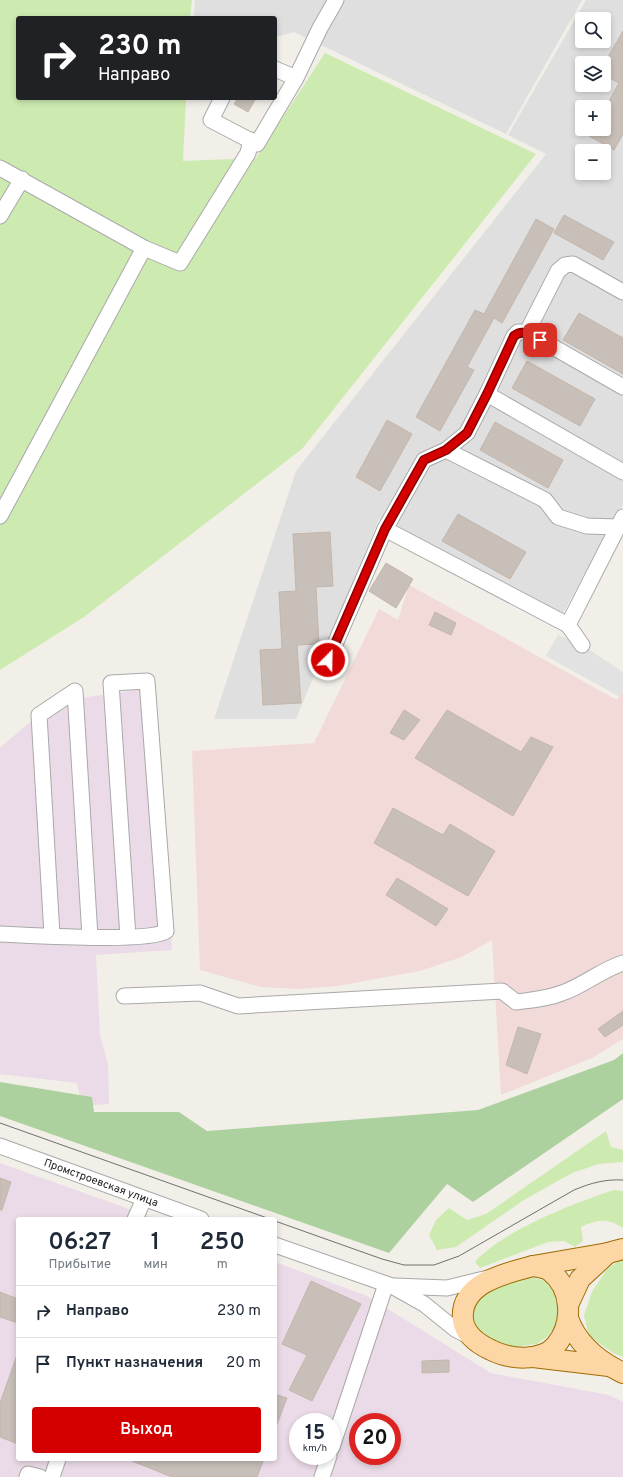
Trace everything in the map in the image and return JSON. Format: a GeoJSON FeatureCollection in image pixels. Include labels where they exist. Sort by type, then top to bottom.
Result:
{"type":"FeatureCollection","features":[{"type":"Feature","properties":{"kind":"main road"},"geometry":{"type":"LineString","coordinates":[[615,1251],[533,1266],[498,1275],[474,1290],[468,1297],[462,1310],[464,1324],[473,1339],[482,1345],[507,1356],[533,1357],[616,1369]]}},
{"type":"Feature","properties":{"kind":"main road"},"geometry":{"type":"LineString","coordinates":[[533,1357],[556,1345],[565,1328],[568,1311],[580,1279],[615,1251]]}},
{"type":"Feature","properties":{"kind":"main road"},"geometry":{"type":"LineString","coordinates":[[533,1266],[549,1270],[560,1281],[567,1295],[568,1311],[572,1331],[580,1343],[616,1369]]}},
{"type":"Feature","properties":{"kind":"street"},"geometry":{"type":"LineString","coordinates":[[221,100],[210,120],[257,144],[296,78],[320,28],[336,0]]}},
{"type":"Feature","properties":{"kind":"street"},"geometry":{"type":"LineString","coordinates":[[277,70],[296,78]]}},
{"type":"Feature","properties":{"kind":"street"},"geometry":{"type":"LineString","coordinates":[[0,168],[144,248],[180,264],[248,153],[251,140]]}},
{"type":"Feature","properties":{"kind":"street"},"geometry":{"type":"LineString","coordinates":[[0,216],[22,179]]}},
{"type":"Feature","properties":{"kind":"street"},"geometry":{"type":"LineString","coordinates":[[0,516],[144,248]]}},
{"type":"Feature","properties":{"kind":"street"},"geometry":{"type":"LineString","coordinates":[[527,332],[558,271],[565,265],[572,264],[623,292]]}},
{"type":"Feature","properties":{"kind":"street"},"geometry":{"type":"LineString","coordinates":[[328,660],[385,529],[424,460],[446,450],[467,433],[514,336],[518,332],[527,332],[623,387]]}},
{"type":"Feature","properties":{"kind":"street"},"geometry":{"type":"LineString","coordinates":[[487,394],[623,472]]}},
{"type":"Feature","properties":{"kind":"street"},"geometry":{"type":"LineString","coordinates":[[446,450],[545,500],[558,517],[587,526],[620,522]]}},
{"type":"Feature","properties":{"kind":"street"},"geometry":{"type":"LineString","coordinates":[[568,625],[620,522]]}},
{"type":"Feature","properties":{"kind":"street"},"geometry":{"type":"LineString","coordinates":[[385,529],[568,625],[582,645]]}},
{"type":"Feature","properties":{"kind":"street"},"geometry":{"type":"LineString","coordinates":[[0,934],[128,937],[156,935],[166,931],[147,681],[111,683],[128,937]]}},
{"type":"Feature","properties":{"kind":"street"},"geometry":{"type":"LineString","coordinates":[[52,936],[39,715],[74,691],[90,937]]}},
{"type":"Feature","properties":{"kind":"street"},"geometry":{"type":"LineString","coordinates":[[124,996],[200,993],[238,1006],[502,990],[516,1002],[540,1000],[563,993],[611,966],[623,963]]}},
{"type":"Feature","properties":{"kind":"street","name":"Промстроевская улица"},"geometry":{"type":"LineString","coordinates":[[0,1146],[195,1217]]}},
{"type":"Feature","properties":{"kind":"street"},"geometry":{"type":"LineString","coordinates":[[136,1217],[144,1199]]}},
{"type":"Feature","properties":{"kind":"street"},"geometry":{"type":"LineString","coordinates":[[277,1246],[389,1285],[424,1304],[455,1329],[473,1339]]}},
{"type":"Feature","properties":{"kind":"street"},"geometry":{"type":"LineString","coordinates":[[389,1285],[446,1288],[498,1275]]}},
{"type":"Feature","properties":{"kind":"street"},"geometry":{"type":"LineString","coordinates":[[341,1421],[389,1285]]}},
{"type":"Feature","properties":{"kind":"street"},"geometry":{"type":"LineString","coordinates":[[52,1477],[57,1461]]}},
{"type":"Feature","properties":{"kind":"street"},"geometry":{"type":"LineString","coordinates":[[322,1477],[326,1465]]}},
{"type":"Feature","properties":{"kind":"street"},"geometry":{"type":"LineString","coordinates":[[27,1477],[28,1474],[40,1477]]}},
{"type":"Feature","properties":{"kind":"shaded area"},"geometry":{"type":"Polygon","coordinates":[[[195,0],[582,0],[506,134],[294,32],[277,36],[277,16],[194,16],[195,0]]]}},
{"type":"Feature","properties":{"kind":"shaded area"},"geometry":{"type":"Polygon","coordinates":[[[586,0],[623,0],[623,504],[561,617],[379,519],[296,719],[214,719],[296,471],[546,154],[508,135],[575,19],[575,48],[611,48],[611,12],[579,12],[586,0]]]}},
{"type":"Feature","properties":{"kind":"shaded area"},"geometry":{"type":"Polygon","coordinates":[[[409,585],[617,700],[623,692],[623,1039],[592,1058],[501,1095],[492,940],[462,957],[420,971],[337,986],[300,989],[260,987],[200,970],[192,751],[314,743],[379,609],[398,620],[409,585]]]}},
{"type":"Feature","properties":{"kind":"shaded area"},"geometry":{"type":"Polygon","coordinates":[[[558,635],[582,645],[623,672],[623,692],[620,697],[546,656],[558,635]]]}},
{"type":"Feature","properties":{"kind":"shaded area"},"geometry":{"type":"Polygon","coordinates":[[[155,687],[172,950],[96,955],[100,1035],[108,1064],[109,1104],[82,1106],[77,1083],[0,1074],[0,748],[53,702],[155,687]]]}},
{"type":"Feature","properties":{"kind":"shaded area"},"geometry":{"type":"Polygon","coordinates":[[[0,1163],[151,1217],[16,1217],[16,1461],[277,1461],[277,1263],[367,1296],[491,1373],[609,1395],[623,1402],[623,1477],[0,1477],[0,1163]]]}},
{"type":"Feature","properties":{"kind":"green space"},"geometry":{"type":"Polygon","coordinates":[[[0,0],[192,0],[190,16],[16,16],[16,100],[186,100],[183,161],[256,158],[325,53],[536,154],[302,449],[84,617],[0,670],[0,0]]]}},
{"type":"Feature","properties":{"kind":"green space"},"geometry":{"type":"Polygon","coordinates":[[[623,1053],[623,1099],[473,1202],[447,1184],[389,1253],[0,1116],[0,1082],[92,1097],[94,1112],[179,1112],[207,1131],[478,1110],[614,1060],[623,1053]]]}},
{"type":"Feature","properties":{"kind":"green space"},"geometry":{"type":"Polygon","coordinates":[[[606,1131],[611,1147],[623,1150],[623,1162],[599,1164],[572,1173],[524,1200],[456,1247],[437,1250],[429,1235],[436,1220],[449,1208],[467,1220],[486,1214],[606,1131]]]}},
{"type":"Feature","properties":{"kind":"green space"},"geometry":{"type":"Polygon","coordinates":[[[614,1190],[623,1191],[623,1228],[607,1221],[592,1222],[581,1227],[583,1241],[575,1247],[564,1241],[548,1242],[480,1268],[475,1262],[502,1240],[520,1229],[579,1202],[614,1190]]]}},
{"type":"Feature","properties":{"kind":"green space"},"geometry":{"type":"Polygon","coordinates":[[[623,1258],[623,1357],[613,1353],[589,1336],[584,1315],[592,1292],[607,1269],[623,1258]]]}},
{"type":"Feature","properties":{"kind":"green space"},"geometry":{"type":"Polygon","coordinates":[[[530,1277],[546,1281],[557,1292],[560,1306],[557,1325],[548,1336],[537,1344],[507,1348],[479,1335],[470,1318],[474,1302],[499,1282],[530,1277]]]}},
{"type":"Feature","properties":{"kind":"building"},"geometry":{"type":"Polygon","coordinates":[[[623,31],[623,134],[614,150],[611,148],[611,144],[603,144],[589,136],[611,136],[611,100],[610,100],[619,83],[611,79],[611,56],[609,56],[623,31]]]}},
{"type":"Feature","properties":{"kind":"building"},"geometry":{"type":"Polygon","coordinates":[[[237,100],[255,100],[248,112],[234,104],[237,100]]]}},
{"type":"Feature","properties":{"kind":"building"},"geometry":{"type":"Polygon","coordinates":[[[564,215],[614,242],[603,260],[554,233],[564,215]]]}},
{"type":"Feature","properties":{"kind":"building"},"geometry":{"type":"Polygon","coordinates":[[[536,219],[554,229],[502,323],[494,318],[467,367],[474,370],[440,431],[416,417],[475,310],[484,314],[536,219]]]}},
{"type":"Feature","properties":{"kind":"building"},"geometry":{"type":"Polygon","coordinates":[[[579,313],[623,338],[623,374],[563,340],[579,313]]]}},
{"type":"Feature","properties":{"kind":"building"},"geometry":{"type":"Polygon","coordinates":[[[527,361],[595,399],[580,426],[512,388],[527,361]]]}},
{"type":"Feature","properties":{"kind":"building"},"geometry":{"type":"Polygon","coordinates":[[[387,420],[412,434],[380,491],[356,477],[387,420]]]}},
{"type":"Feature","properties":{"kind":"building"},"geometry":{"type":"Polygon","coordinates":[[[495,422],[563,460],[548,488],[480,450],[495,422]]]}},
{"type":"Feature","properties":{"kind":"building"},"geometry":{"type":"Polygon","coordinates":[[[458,514],[526,552],[510,579],[442,541],[458,514]]]}},
{"type":"Feature","properties":{"kind":"building"},"geometry":{"type":"Polygon","coordinates":[[[330,532],[333,586],[316,587],[319,644],[297,645],[301,703],[263,705],[260,650],[282,649],[279,592],[296,591],[293,534],[330,532]]]}},
{"type":"Feature","properties":{"kind":"building"},"geometry":{"type":"Polygon","coordinates":[[[386,563],[413,579],[396,608],[369,591],[386,563]]]}},
{"type":"Feature","properties":{"kind":"building"},"geometry":{"type":"Polygon","coordinates":[[[435,612],[456,623],[451,635],[429,625],[435,612]]]}},
{"type":"Feature","properties":{"kind":"building"},"geometry":{"type":"Polygon","coordinates":[[[404,710],[420,720],[404,740],[390,733],[404,710]]]}},
{"type":"Feature","properties":{"kind":"building"},"geometry":{"type":"Polygon","coordinates":[[[447,710],[521,752],[531,737],[553,747],[513,816],[415,758],[447,710]]]}},
{"type":"Feature","properties":{"kind":"building"},"geometry":{"type":"Polygon","coordinates":[[[393,808],[443,835],[450,824],[495,851],[468,896],[374,843],[393,808]]]}},
{"type":"Feature","properties":{"kind":"building"},"geometry":{"type":"Polygon","coordinates":[[[397,878],[448,909],[436,926],[386,895],[397,878]]]}},
{"type":"Feature","properties":{"kind":"building"},"geometry":{"type":"Polygon","coordinates":[[[623,1011],[623,1025],[605,1037],[598,1029],[623,1011]]]}},
{"type":"Feature","properties":{"kind":"building"},"geometry":{"type":"Polygon","coordinates":[[[518,1027],[541,1034],[527,1074],[506,1065],[518,1027]]]}},
{"type":"Feature","properties":{"kind":"building"},"geometry":{"type":"Polygon","coordinates":[[[0,1178],[11,1182],[2,1210],[0,1210],[0,1178]]]}},
{"type":"Feature","properties":{"kind":"building"},"geometry":{"type":"Polygon","coordinates":[[[311,1281],[361,1304],[312,1401],[289,1390],[307,1355],[282,1344],[311,1281]]]}},
{"type":"Feature","properties":{"kind":"building"},"geometry":{"type":"Polygon","coordinates":[[[0,1292],[16,1298],[16,1322],[0,1317],[0,1292]]]}},
{"type":"Feature","properties":{"kind":"building"},"geometry":{"type":"Polygon","coordinates":[[[16,1358],[16,1443],[0,1437],[0,1403],[16,1358]]]}},
{"type":"Feature","properties":{"kind":"building"},"geometry":{"type":"Polygon","coordinates":[[[449,1360],[449,1372],[422,1373],[422,1361],[449,1360]]]}},
{"type":"Feature","properties":{"kind":"building"},"geometry":{"type":"Polygon","coordinates":[[[277,1395],[287,1398],[277,1424],[277,1395]]]}},
{"type":"Feature","properties":{"kind":"building"},"geometry":{"type":"Polygon","coordinates":[[[132,1461],[263,1461],[257,1477],[172,1477],[132,1461]]]}},
{"type":"Feature","properties":{"kind":"tram line"},"geometry":{"type":"LineString","coordinates":[[0,1123],[264,1217]]}},
{"type":"Feature","properties":{"kind":"tram line"},"geometry":{"type":"LineString","coordinates":[[277,1222],[382,1259],[404,1265],[434,1265],[459,1256],[574,1190],[598,1182],[623,1180]]}},
{"type":"Feature","properties":{"kind":"route"},"geometry":{"type":"LineString","coordinates":[[328,660],[385,529],[424,460],[446,450],[467,433],[514,336],[518,332],[527,332],[540,340]]}}]}
